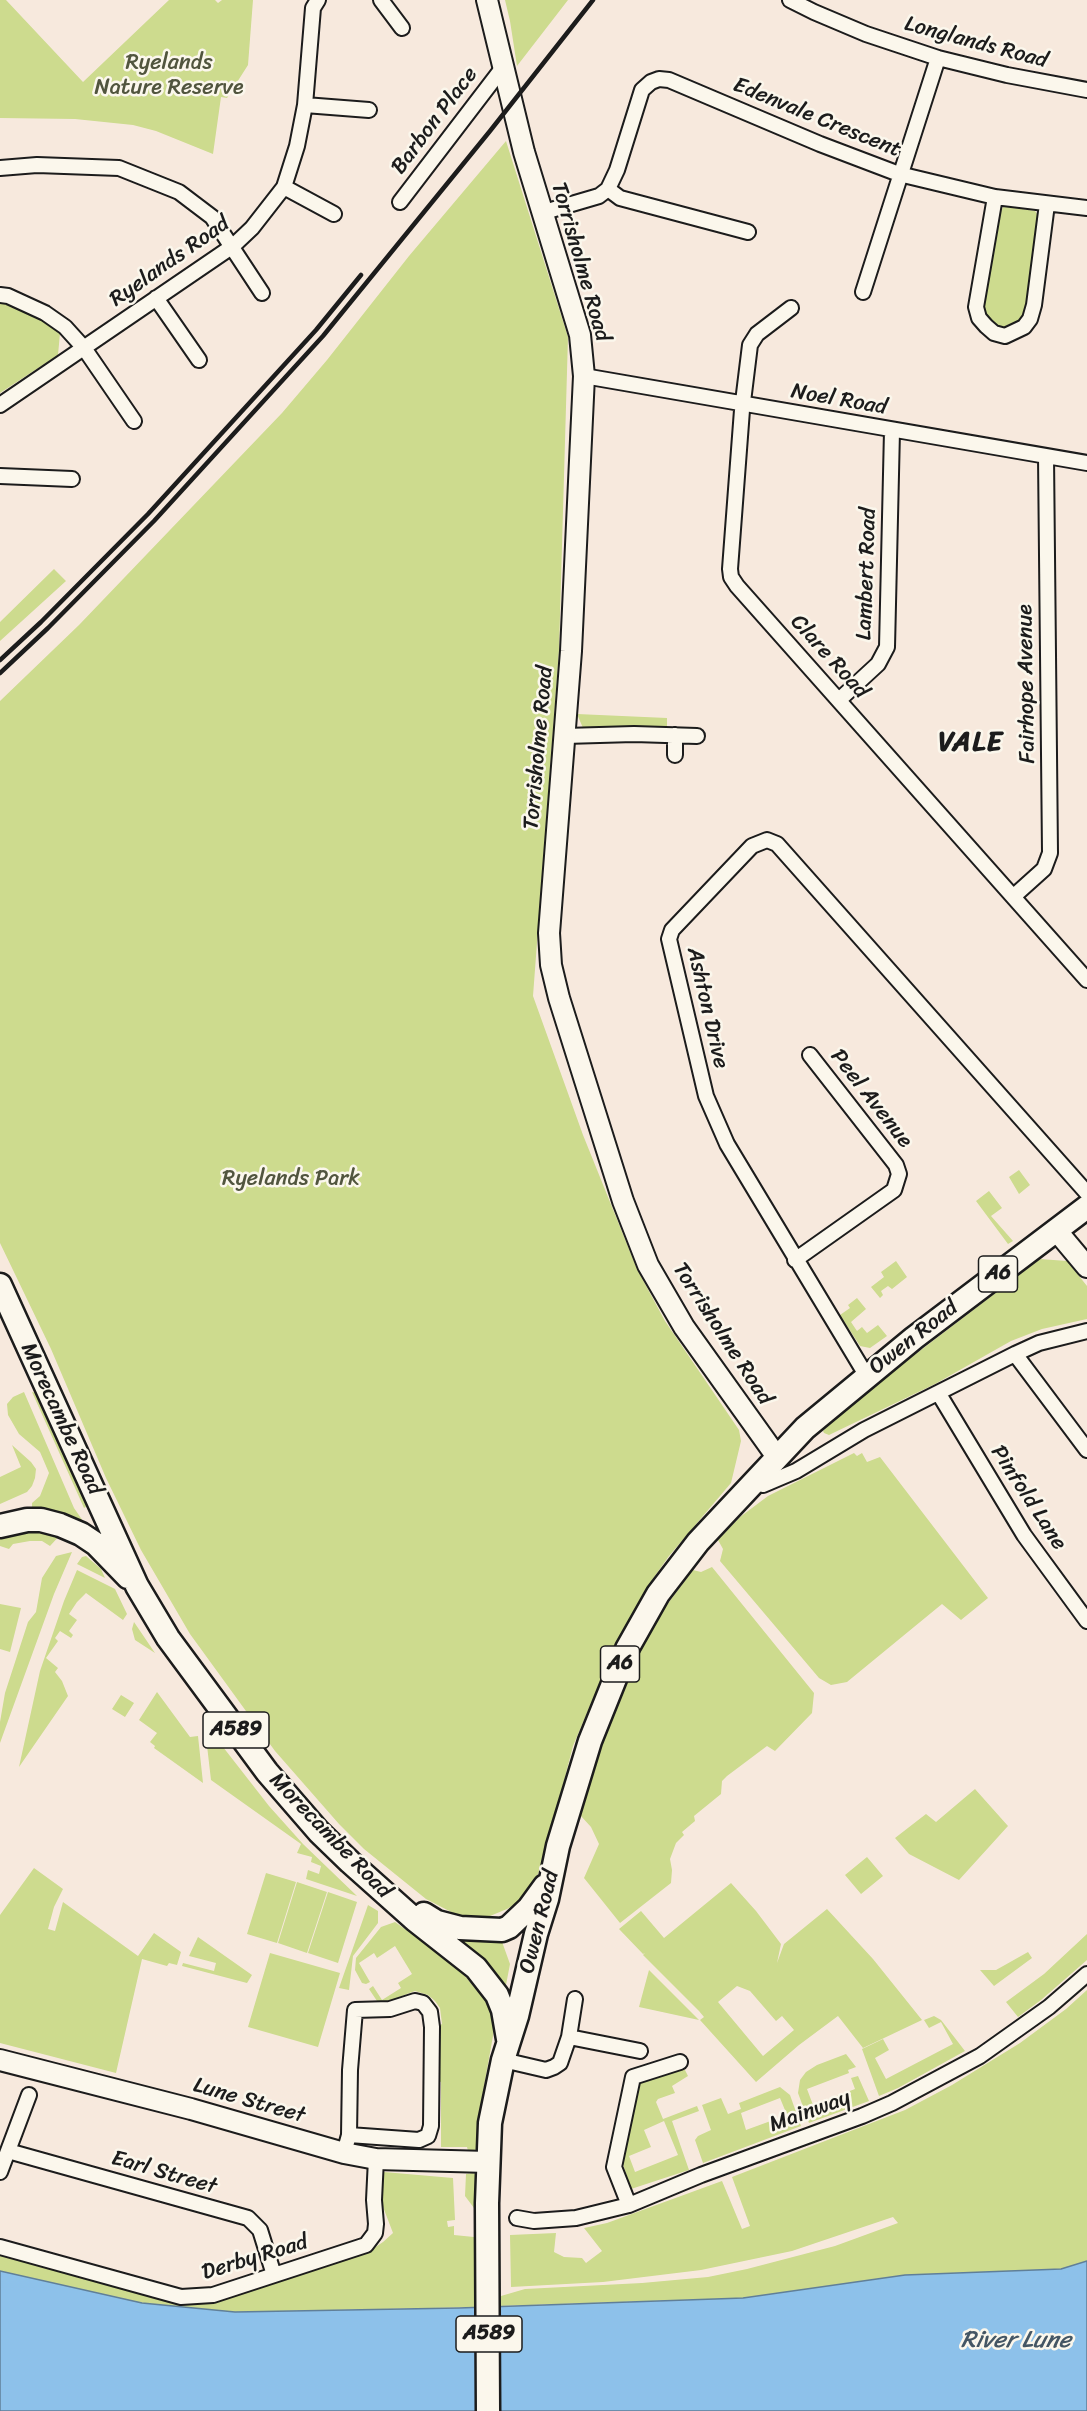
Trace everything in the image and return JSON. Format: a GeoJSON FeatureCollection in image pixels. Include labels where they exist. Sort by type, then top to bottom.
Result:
{"type":"FeatureCollection","features":[{"type":"Feature","properties":{"kind":"main road","name":"Torrisholme Road"},"geometry":{"type":"LineString","coordinates":[[487,0],[541,213],[580,335],[584,376],[571,651],[549,933],[551,965],[559,998],[623,1201],[648,1265],[684,1327],[777,1457]]}},
{"type":"Feature","properties":{"kind":"main road","name":"Owen Road"},"geometry":{"type":"LineString","coordinates":[[488,2411],[490,2123],[536,1934],[548,1899],[550,1877],[590,1740],[627,1649],[658,1594],[677,1568],[718,1519],[805,1428],[866,1375],[1087,1207]]}},
{"type":"Feature","properties":{"kind":"main road"},"geometry":{"type":"LineString","coordinates":[[1056,1230],[1087,1267]]}},
{"type":"Feature","properties":{"kind":"main road","name":"Morecambe Road"},"geometry":{"type":"LineString","coordinates":[[0,1285],[137,1586],[168,1638],[267,1772],[319,1832],[415,1920],[476,1968],[497,1995],[503,2010],[506,2051]]}},
{"type":"Feature","properties":{"kind":"main road","name":"Morecambe Road"},"geometry":{"type":"LineString","coordinates":[[0,1526],[20,1521],[41,1520],[75,1531],[96,1544],[137,1586]]}},
{"type":"Feature","properties":{"kind":"main road"},"geometry":{"type":"LineString","coordinates":[[509,1927],[529,1908],[550,1877]]}},
{"type":"Feature","properties":{"kind":"main road","name":"A589"},"geometry":{"type":"LineString","coordinates":[[372,1881],[418,1911],[451,1926],[490,1931],[509,1927],[536,1934]]}},
{"type":"Feature","properties":{"kind":"main road","name":"Lune Street"},"geometry":{"type":"LineString","coordinates":[[0,2060],[191,2109],[347,2144],[376,2160],[488,2162]]}},
{"type":"Feature","properties":{"kind":"street","name":"Ryelands Road"},"geometry":{"type":"LineString","coordinates":[[0,405],[233,246],[252,228],[284,187],[297,146],[305,105],[313,8],[318,0]]}},
{"type":"Feature","properties":{"kind":"street"},"geometry":{"type":"LineString","coordinates":[[381,0],[402,28]]}},
{"type":"Feature","properties":{"kind":"street","name":"Longlands Road"},"geometry":{"type":"LineString","coordinates":[[789,0],[866,34],[938,58],[1017,77],[1087,90]]}},
{"type":"Feature","properties":{"kind":"street"},"geometry":{"type":"LineString","coordinates":[[863,292],[938,58]]}},
{"type":"Feature","properties":{"kind":"street","name":"Barbon Place"},"geometry":{"type":"LineString","coordinates":[[400,202],[504,66]]}},
{"type":"Feature","properties":{"kind":"street","name":"Edenvale Crescent"},"geometry":{"type":"LineString","coordinates":[[608,189],[617,170],[642,90],[651,82],[659,79],[669,80],[820,144],[899,174],[996,197],[1087,208]]}},
{"type":"Feature","properties":{"kind":"street"},"geometry":{"type":"LineString","coordinates":[[305,105],[369,110]]}},
{"type":"Feature","properties":{"kind":"street"},"geometry":{"type":"LineString","coordinates":[[0,168],[37,165],[119,168],[179,192],[212,217],[262,292]]}},
{"type":"Feature","properties":{"kind":"street"},"geometry":{"type":"LineString","coordinates":[[284,187],[334,214]]}},
{"type":"Feature","properties":{"kind":"street"},"geometry":{"type":"LineString","coordinates":[[541,213],[599,196],[608,189],[620,198],[748,232]]}},
{"type":"Feature","properties":{"kind":"street"},"geometry":{"type":"LineString","coordinates":[[996,197],[976,307],[979,318],[986,326],[994,333],[1005,336],[1024,327],[1030,319],[1034,305],[1047,204]]}},
{"type":"Feature","properties":{"kind":"street"},"geometry":{"type":"LineString","coordinates":[[0,295],[8,296],[45,313],[65,327],[84,348],[134,421]]}},
{"type":"Feature","properties":{"kind":"street"},"geometry":{"type":"LineString","coordinates":[[156,298],[199,360]]}},
{"type":"Feature","properties":{"kind":"street","name":"Clare Road"},"geometry":{"type":"LineString","coordinates":[[790,308],[757,334],[750,345],[742,403],[731,577],[1087,980]]}},
{"type":"Feature","properties":{"kind":"street","name":"Noel Road"},"geometry":{"type":"LineString","coordinates":[[584,376],[1087,463]]}},
{"type":"Feature","properties":{"kind":"street","name":"Lambert Road"},"geometry":{"type":"LineString","coordinates":[[839,700],[878,664],[887,647],[892,431]]}},
{"type":"Feature","properties":{"kind":"street","name":"Fairhope Avenue"},"geometry":{"type":"LineString","coordinates":[[1014,896],[1044,869],[1050,853],[1046,456]]}},
{"type":"Feature","properties":{"kind":"street"},"geometry":{"type":"LineString","coordinates":[[0,476],[72,480]]}},
{"type":"Feature","properties":{"kind":"street"},"geometry":{"type":"LineString","coordinates":[[675,735],[675,755]]}},
{"type":"Feature","properties":{"kind":"street"},"geometry":{"type":"LineString","coordinates":[[565,736],[697,736]]}},
{"type":"Feature","properties":{"kind":"street","name":"Ashton Drive"},"geometry":{"type":"LineString","coordinates":[[866,1375],[727,1144],[706,1096],[669,939],[672,930],[752,846],[767,840],[777,844],[1087,1193]]}},
{"type":"Feature","properties":{"kind":"street","name":"Peel Avenue"},"geometry":{"type":"LineString","coordinates":[[795,1260],[894,1190],[899,1174],[896,1166],[810,1055]]}},
{"type":"Feature","properties":{"kind":"street"},"geometry":{"type":"LineString","coordinates":[[752,1483],[763,1485],[796,1471],[864,1430],[1039,1343],[1087,1331]]}},
{"type":"Feature","properties":{"kind":"street"},"geometry":{"type":"LineString","coordinates":[[1015,1354],[1087,1450]]}},
{"type":"Feature","properties":{"kind":"street","name":"Pinfold Lane"},"geometry":{"type":"LineString","coordinates":[[939,1394],[1024,1535],[1087,1621]]}},
{"type":"Feature","properties":{"kind":"street","name":"Mainway"},"geometry":{"type":"LineString","coordinates":[[517,2218],[534,2221],[576,2218],[628,2205],[701,2175],[862,2116],[892,2103],[980,2056],[1049,2007],[1087,1974]]}},
{"type":"Feature","properties":{"kind":"street"},"geometry":{"type":"LineString","coordinates":[[506,2051],[546,2070],[560,2063],[568,2037],[575,1999]]}},
{"type":"Feature","properties":{"kind":"street"},"geometry":{"type":"LineString","coordinates":[[347,2144],[350,2070],[356,2010],[390,2010],[415,2001],[428,2007],[432,2027],[431,2126],[428,2136],[416,2140],[412,2161]]}},
{"type":"Feature","properties":{"kind":"street"},"geometry":{"type":"LineString","coordinates":[[568,2037],[640,2051]]}},
{"type":"Feature","properties":{"kind":"street"},"geometry":{"type":"LineString","coordinates":[[628,2205],[614,2167],[633,2078],[680,2062]]}},
{"type":"Feature","properties":{"kind":"street"},"geometry":{"type":"LineString","coordinates":[[0,2172],[29,2095]]}},
{"type":"Feature","properties":{"kind":"street","name":"Lune Street"},"geometry":{"type":"LineString","coordinates":[[347,2144],[416,2140]]}},
{"type":"Feature","properties":{"kind":"street","name":"Earl Street"},"geometry":{"type":"LineString","coordinates":[[8,2151],[248,2218],[260,2230],[274,2275]]}},
{"type":"Feature","properties":{"kind":"street","name":"Derby Road"},"geometry":{"type":"LineString","coordinates":[[0,2247],[181,2297],[213,2295],[366,2245],[375,2233],[376,2160]]}},
{"type":"Feature","properties":{"kind":"green space","name":"Ryelands Nature Reserve"},"geometry":{"type":"Polygon","coordinates":[[[0,0],[6,0],[83,82],[169,0],[215,0],[218,3],[222,0],[253,0],[248,65],[227,98],[221,97],[213,154],[156,131],[133,125],[75,119],[0,118],[0,0]]]}},
{"type":"Feature","properties":{"kind":"green space"},"geometry":{"type":"Polygon","coordinates":[[[505,0],[568,0],[517,66],[510,21],[505,0]]]}},
{"type":"Feature","properties":{"kind":"green space","name":"Ryelands Park"},"geometry":{"type":"Polygon","coordinates":[[[506,141],[568,337],[559,650],[533,996],[583,1135],[637,1269],[665,1321],[739,1430],[741,1441],[731,1483],[669,1556],[652,1580],[605,1670],[573,1746],[543,1862],[534,1883],[520,1901],[507,1909],[490,1916],[472,1918],[457,1915],[426,1899],[364,1849],[339,1824],[275,1751],[190,1634],[141,1550],[106,1478],[51,1349],[0,1243],[0,701],[79,625],[282,413],[506,141]]]}},
{"type":"Feature","properties":{"kind":"green space"},"geometry":{"type":"Polygon","coordinates":[[[1005,206],[1035,211],[1040,218],[1029,306],[1021,322],[1006,329],[995,325],[985,316],[983,303],[999,211],[1005,206]]]}},
{"type":"Feature","properties":{"kind":"green space"},"geometry":{"type":"Polygon","coordinates":[[[0,303],[11,305],[39,318],[60,333],[58,355],[0,393],[0,303]]]}},
{"type":"Feature","properties":{"kind":"green space"},"geometry":{"type":"Polygon","coordinates":[[[54,569],[66,581],[0,641],[0,622],[54,569]]]}},
{"type":"Feature","properties":{"kind":"green space"},"geometry":{"type":"Polygon","coordinates":[[[577,714],[667,718],[667,728],[590,731],[583,728],[577,714]]]}},
{"type":"Feature","properties":{"kind":"green space"},"geometry":{"type":"Polygon","coordinates":[[[1019,1170],[1030,1185],[1019,1194],[1009,1177],[1019,1170]]]}},
{"type":"Feature","properties":{"kind":"green space"},"geometry":{"type":"Polygon","coordinates":[[[989,1191],[1002,1208],[991,1216],[1013,1241],[1008,1244],[976,1201],[989,1191]]]}},
{"type":"Feature","properties":{"kind":"green space"},"geometry":{"type":"Polygon","coordinates":[[[1040,1259],[1067,1261],[1087,1286],[1087,1319],[1042,1329],[1011,1341],[935,1384],[829,1435],[824,1433],[823,1431],[828,1426],[879,1382],[1040,1259]]]}},
{"type":"Feature","properties":{"kind":"green space"},"geometry":{"type":"Polygon","coordinates":[[[896,1261],[907,1277],[892,1289],[888,1286],[881,1291],[883,1295],[880,1298],[871,1287],[884,1277],[881,1272],[896,1261]]]}},
{"type":"Feature","properties":{"kind":"green space"},"geometry":{"type":"Polygon","coordinates":[[[857,1298],[866,1309],[851,1322],[857,1331],[862,1327],[867,1333],[878,1325],[887,1336],[870,1348],[860,1346],[840,1315],[850,1308],[848,1305],[857,1298]]]}},
{"type":"Feature","properties":{"kind":"green space"},"geometry":{"type":"Polygon","coordinates":[[[24,1392],[74,1508],[83,1521],[80,1525],[53,1511],[32,1507],[32,1503],[40,1496],[49,1473],[40,1452],[19,1434],[8,1415],[7,1404],[13,1397],[24,1392]]]}},
{"type":"Feature","properties":{"kind":"green space"},"geometry":{"type":"Polygon","coordinates":[[[32,1392],[41,1394],[90,1504],[84,1508],[32,1392]]]}},
{"type":"Feature","properties":{"kind":"green space"},"geometry":{"type":"Polygon","coordinates":[[[12,1445],[36,1469],[35,1478],[27,1492],[0,1504],[0,1477],[21,1467],[12,1445]]]}},
{"type":"Feature","properties":{"kind":"green space"},"geometry":{"type":"Polygon","coordinates":[[[854,1453],[857,1456],[862,1453],[867,1462],[880,1457],[988,1598],[961,1620],[942,1604],[847,1682],[831,1685],[819,1678],[720,1561],[723,1549],[718,1540],[740,1517],[768,1496],[854,1453]]]}},
{"type":"Feature","properties":{"kind":"green space"},"geometry":{"type":"Polygon","coordinates":[[[26,1528],[62,1533],[50,1546],[42,1541],[30,1541],[13,1544],[9,1549],[0,1546],[0,1536],[26,1528]]]}},
{"type":"Feature","properties":{"kind":"green space"},"geometry":{"type":"Polygon","coordinates":[[[72,1552],[54,1594],[0,1743],[0,1722],[5,1693],[28,1622],[36,1612],[42,1578],[56,1556],[72,1552]]]}},
{"type":"Feature","properties":{"kind":"green space"},"geometry":{"type":"Polygon","coordinates":[[[86,1556],[101,1569],[105,1578],[77,1564],[82,1557],[86,1556]]]}},
{"type":"Feature","properties":{"kind":"green space"},"geometry":{"type":"Polygon","coordinates":[[[712,1567],[814,1693],[812,1713],[775,1751],[767,1746],[722,1781],[721,1794],[694,1816],[695,1821],[682,1832],[684,1835],[676,1843],[670,1859],[671,1883],[620,1923],[584,1878],[599,1844],[591,1827],[580,1815],[601,1741],[649,1632],[693,1570],[701,1572],[712,1567]]]}},
{"type":"Feature","properties":{"kind":"green space"},"geometry":{"type":"Polygon","coordinates":[[[77,1570],[115,1589],[127,1614],[123,1620],[86,1593],[77,1602],[69,1614],[77,1620],[69,1631],[73,1635],[71,1638],[60,1631],[55,1638],[58,1641],[46,1658],[58,1668],[55,1672],[62,1681],[68,1696],[19,1767],[40,1671],[77,1570]]]}},
{"type":"Feature","properties":{"kind":"green space"},"geometry":{"type":"Polygon","coordinates":[[[0,1604],[21,1608],[10,1652],[0,1649],[0,1604]]]}},
{"type":"Feature","properties":{"kind":"green space"},"geometry":{"type":"Polygon","coordinates":[[[134,1622],[155,1653],[135,1640],[132,1629],[134,1622]]]}},
{"type":"Feature","properties":{"kind":"green space"},"geometry":{"type":"Polygon","coordinates":[[[157,1692],[190,1737],[198,1736],[203,1783],[154,1748],[155,1746],[150,1742],[157,1733],[139,1720],[157,1692]]]}},
{"type":"Feature","properties":{"kind":"green space"},"geometry":{"type":"Polygon","coordinates":[[[121,1695],[134,1703],[125,1717],[112,1709],[121,1695]]]}},
{"type":"Feature","properties":{"kind":"green space"},"geometry":{"type":"Polygon","coordinates":[[[206,1737],[216,1738],[269,1806],[303,1844],[357,1896],[306,1879],[308,1870],[319,1874],[321,1866],[311,1862],[312,1857],[297,1853],[301,1844],[211,1780],[206,1737]]]}},
{"type":"Feature","properties":{"kind":"green space"},"geometry":{"type":"Polygon","coordinates":[[[975,1789],[1008,1826],[959,1880],[909,1854],[895,1838],[926,1814],[936,1822],[975,1789]]]}},
{"type":"Feature","properties":{"kind":"green space"},"geometry":{"type":"Polygon","coordinates":[[[867,1857],[883,1876],[861,1894],[845,1875],[867,1857]]]}},
{"type":"Feature","properties":{"kind":"green space"},"geometry":{"type":"Polygon","coordinates":[[[34,1868],[63,1889],[54,1907],[48,1929],[55,1931],[63,1902],[138,1956],[154,1933],[181,1952],[177,1965],[169,1963],[167,1966],[142,1959],[116,2073],[0,2043],[0,1915],[34,1868]]]}},
{"type":"Feature","properties":{"kind":"green space"},"geometry":{"type":"Polygon","coordinates":[[[266,1873],[296,1882],[277,1943],[247,1934],[266,1873]]]}},
{"type":"Feature","properties":{"kind":"green space"},"geometry":{"type":"Polygon","coordinates":[[[297,1882],[327,1892],[307,1953],[278,1943],[297,1882]]]}},
{"type":"Feature","properties":{"kind":"green space"},"geometry":{"type":"Polygon","coordinates":[[[731,1883],[781,1944],[777,1963],[784,1944],[827,1909],[873,1959],[922,2020],[863,2048],[838,2016],[799,2045],[756,2082],[700,2020],[704,2017],[699,2011],[643,1955],[645,1953],[643,1954],[619,1929],[641,1911],[664,1938],[731,1883]],[[737,1986],[718,2002],[763,2056],[794,2030],[782,2016],[776,2021],[750,1991],[737,1986]]]}},
{"type":"Feature","properties":{"kind":"green space"},"geometry":{"type":"Polygon","coordinates":[[[328,1892],[357,1902],[338,1963],[308,1953],[328,1892]]]}},
{"type":"Feature","properties":{"kind":"green space"},"geometry":{"type":"Polygon","coordinates":[[[368,1905],[378,1911],[378,1923],[353,1956],[349,1990],[339,1988],[368,1905]]]}},
{"type":"Feature","properties":{"kind":"green space"},"geometry":{"type":"Polygon","coordinates":[[[395,1922],[439,1953],[465,1976],[488,2004],[494,2023],[493,2036],[481,2103],[482,2116],[478,2148],[473,2151],[468,2151],[467,2147],[441,2147],[441,2082],[437,2081],[437,2027],[442,2024],[440,2008],[428,1995],[415,1991],[383,2003],[377,2001],[369,1989],[373,1986],[382,2000],[401,1988],[398,1983],[412,1974],[395,1946],[377,1958],[374,1953],[359,1963],[370,1982],[362,1983],[355,1970],[356,1958],[381,1927],[395,1922]]]}},
{"type":"Feature","properties":{"kind":"green space"},"geometry":{"type":"Polygon","coordinates":[[[1087,1934],[1087,1960],[1018,2017],[1006,2002],[1044,1974],[1087,1934]]]}},
{"type":"Feature","properties":{"kind":"green space"},"geometry":{"type":"Polygon","coordinates":[[[198,1937],[252,1975],[247,1983],[182,1966],[183,1963],[214,1971],[216,1963],[189,1956],[198,1937]]]}},
{"type":"Feature","properties":{"kind":"green space"},"geometry":{"type":"Polygon","coordinates":[[[501,1939],[510,1964],[506,1985],[503,1987],[458,1943],[459,1940],[501,1939]]]}},
{"type":"Feature","properties":{"kind":"green space"},"geometry":{"type":"Polygon","coordinates":[[[1028,1952],[1032,1958],[994,1986],[980,1970],[996,1970],[1028,1952]]]}},
{"type":"Feature","properties":{"kind":"green space"},"geometry":{"type":"Polygon","coordinates":[[[270,1953],[340,1973],[318,2047],[248,2027],[270,1953]]]}},
{"type":"Feature","properties":{"kind":"green space"},"geometry":{"type":"Polygon","coordinates":[[[649,1970],[699,2020],[639,2007],[649,1970]]]}},
{"type":"Feature","properties":{"kind":"green space"},"geometry":{"type":"Polygon","coordinates":[[[1087,1990],[1087,2261],[1061,2269],[905,2275],[743,2298],[500,2306],[501,2296],[525,2289],[642,2283],[708,2277],[747,2269],[835,2246],[898,2223],[893,2217],[792,2251],[701,2270],[603,2282],[511,2287],[510,2235],[556,2233],[554,2252],[564,2257],[582,2258],[586,2263],[602,2251],[584,2228],[607,2223],[722,2181],[742,2229],[750,2226],[732,2177],[905,2110],[952,2085],[1020,2043],[1066,2009],[1087,1990]]]}},
{"type":"Feature","properties":{"kind":"green space"},"geometry":{"type":"Polygon","coordinates":[[[934,2016],[941,2020],[965,2051],[879,2096],[862,2049],[883,2039],[889,2050],[875,2058],[886,2079],[953,2044],[941,2022],[929,2028],[924,2020],[934,2016]]]}},
{"type":"Feature","properties":{"kind":"green space"},"geometry":{"type":"Polygon","coordinates":[[[846,2054],[856,2067],[848,2070],[849,2073],[807,2089],[813,2105],[855,2089],[851,2078],[858,2076],[869,2101],[809,2123],[798,2093],[800,2080],[806,2072],[817,2065],[846,2054]]]}},
{"type":"Feature","properties":{"kind":"green space"},"geometry":{"type":"Polygon","coordinates":[[[684,2068],[688,2076],[672,2086],[675,2093],[658,2099],[656,2102],[663,2119],[697,2106],[699,2111],[672,2121],[689,2170],[631,2189],[621,2158],[637,2084],[684,2068]],[[664,2121],[644,2130],[651,2147],[629,2156],[635,2172],[678,2155],[664,2121]]]}},
{"type":"Feature","properties":{"kind":"green space"},"geometry":{"type":"Polygon","coordinates":[[[780,2087],[790,2095],[801,2126],[703,2163],[695,2140],[698,2136],[711,2130],[702,2105],[721,2098],[728,2114],[741,2109],[739,2103],[780,2087]],[[780,2098],[741,2113],[746,2130],[787,2115],[780,2098]]]}},
{"type":"Feature","properties":{"kind":"green space"},"geometry":{"type":"Polygon","coordinates":[[[384,2172],[453,2178],[455,2220],[447,2221],[448,2227],[454,2226],[454,2235],[474,2237],[475,2294],[481,2295],[480,2307],[235,2312],[142,2303],[0,2271],[0,2253],[186,2301],[215,2303],[225,2295],[371,2250],[383,2242],[393,2233],[380,2199],[384,2172]]]}},
{"type":"Feature","properties":{"kind":"green space"},"geometry":{"type":"Polygon","coordinates":[[[473,2173],[478,2176],[477,2212],[465,2196],[466,2174],[473,2173]]]}},
{"type":"Feature","properties":{"kind":"water","name":"River Lune"},"geometry":{"type":"Polygon","coordinates":[[[1087,2261],[1087,2411],[0,2411],[0,2271],[142,2303],[235,2312],[459,2308],[743,2298],[905,2275],[1061,2269],[1087,2261]]]}},
{"type":"Feature","properties":{"kind":"railway"},"geometry":{"type":"LineString","coordinates":[[0,673],[154,521],[323,336],[593,0]]}},
{"type":"Feature","properties":{"kind":"railway"},"geometry":{"type":"LineString","coordinates":[[0,660],[148,514],[316,330],[361,275]]}},
{"type":"Feature","properties":{"kind":"district","name":"VALE"},"geometry":{"type":"Point","coordinates":[971,743]}}]}
